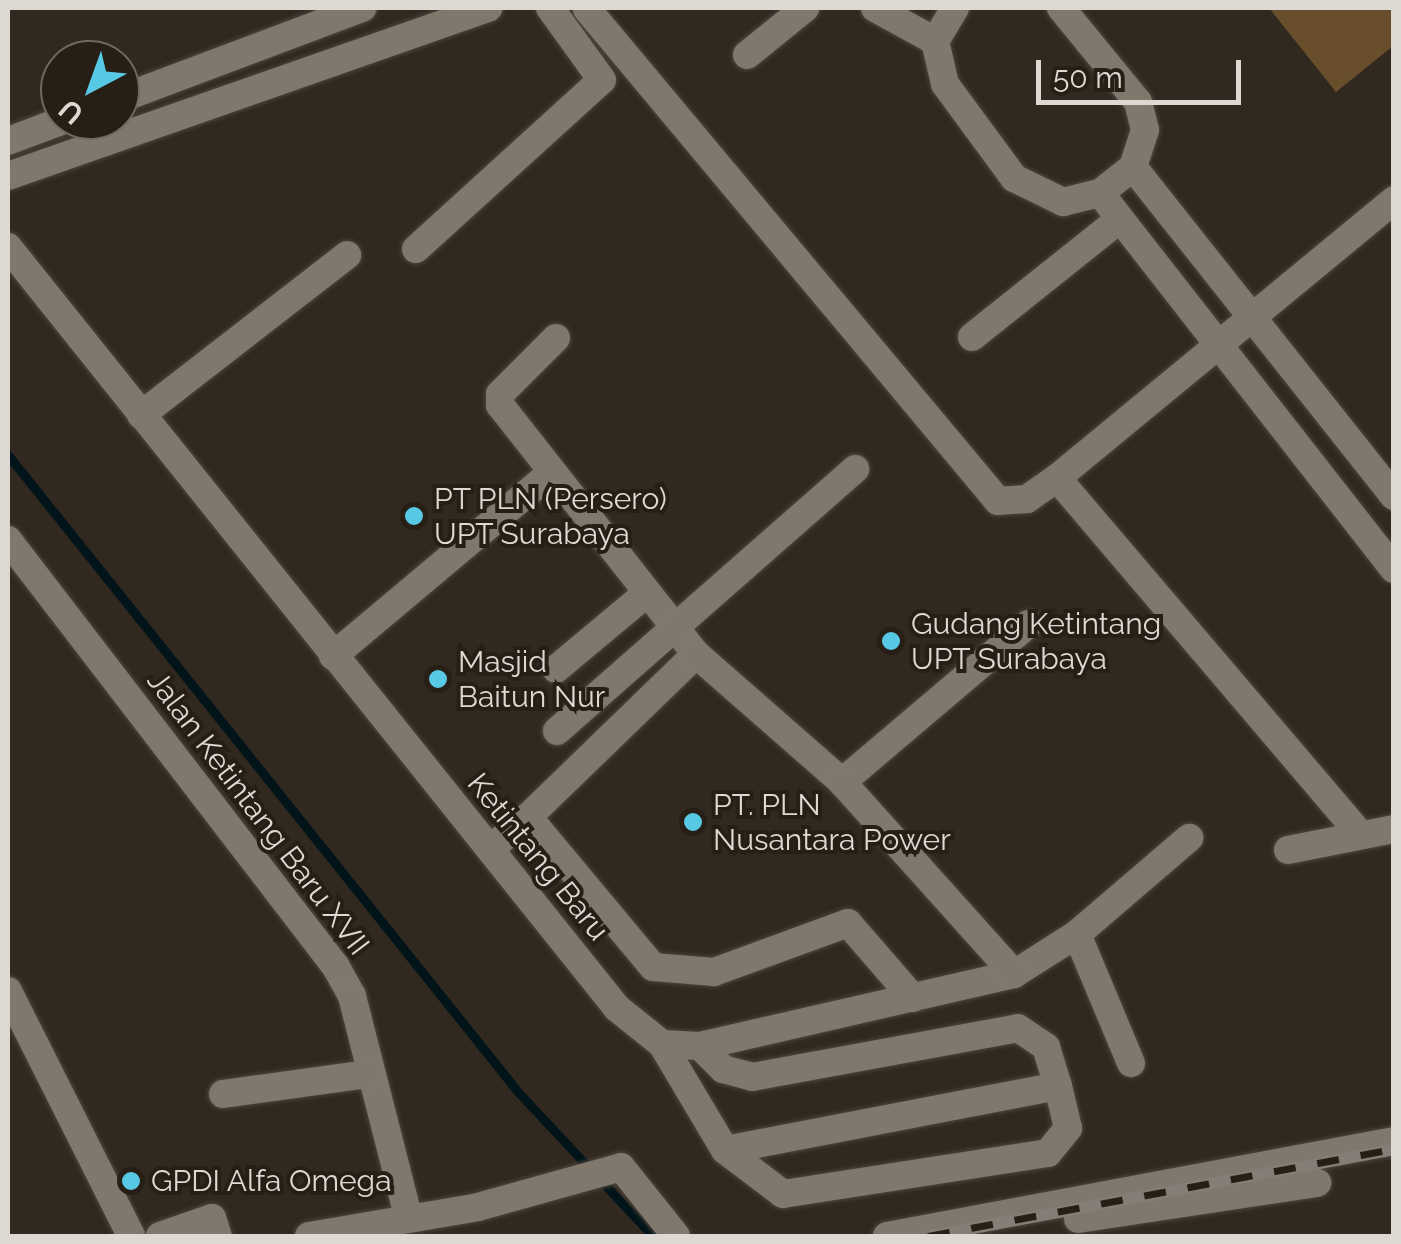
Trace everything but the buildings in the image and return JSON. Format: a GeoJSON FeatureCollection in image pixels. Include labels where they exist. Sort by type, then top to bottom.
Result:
{"type":"FeatureCollection","features":[{"type":"Feature","properties":{"kind":"street"},"geometry":{"type":"LineString","coordinates":[[140,91],[362,8]]}},
{"type":"Feature","properties":{"kind":"street"},"geometry":{"type":"LineString","coordinates":[[8,176],[488,8]]}},
{"type":"Feature","properties":{"kind":"street"},"geometry":{"type":"LineString","coordinates":[[416,249],[602,80],[550,8]]}},
{"type":"Feature","properties":{"kind":"street"},"geometry":{"type":"LineString","coordinates":[[747,55],[805,8]]}},
{"type":"Feature","properties":{"kind":"street"},"geometry":{"type":"LineString","coordinates":[[875,8],[944,18],[945,84],[1014,178],[1064,202],[1100,193],[1133,167],[1145,130],[1138,102],[1061,8]]}},
{"type":"Feature","properties":{"kind":"street"},"geometry":{"type":"LineString","coordinates":[[588,9],[998,500],[1027,500],[1057,478],[1394,200]]}},
{"type":"Feature","properties":{"kind":"street"},"geometry":{"type":"LineString","coordinates":[[8,142],[40,129]]}},
{"type":"Feature","properties":{"kind":"street"},"geometry":{"type":"LineString","coordinates":[[1133,167],[1394,496]]}},
{"type":"Feature","properties":{"kind":"street"},"geometry":{"type":"LineString","coordinates":[[1100,193],[1394,569]]}},
{"type":"Feature","properties":{"kind":"street"},"geometry":{"type":"LineString","coordinates":[[972,338],[1120,219]]}},
{"type":"Feature","properties":{"kind":"street","name":"Ketintang Baru"},"geometry":{"type":"LineString","coordinates":[[8,247],[617,1008],[662,1044]]}},
{"type":"Feature","properties":{"kind":"street"},"geometry":{"type":"LineString","coordinates":[[141,415],[348,255]]}},
{"type":"Feature","properties":{"kind":"street"},"geometry":{"type":"LineString","coordinates":[[556,338],[499,400],[696,654],[842,782],[1014,974]]}},
{"type":"Feature","properties":{"kind":"street"},"geometry":{"type":"LineString","coordinates":[[557,731],[855,470]]}},
{"type":"Feature","properties":{"kind":"street"},"geometry":{"type":"LineString","coordinates":[[333,656],[552,472]]}},
{"type":"Feature","properties":{"kind":"street"},"geometry":{"type":"LineString","coordinates":[[1057,478],[1360,834]]}},
{"type":"Feature","properties":{"kind":"street","name":"Jalan Ketintang Baru XVII"},"geometry":{"type":"LineString","coordinates":[[8,540],[336,966],[408,1215]]}},
{"type":"Feature","properties":{"kind":"street"},"geometry":{"type":"LineString","coordinates":[[556,669],[647,593]]}},
{"type":"Feature","properties":{"kind":"street"},"geometry":{"type":"LineString","coordinates":[[842,782],[1028,624]]}},
{"type":"Feature","properties":{"kind":"street"},"geometry":{"type":"LineString","coordinates":[[490,849],[696,654]]}},
{"type":"Feature","properties":{"kind":"street"},"geometry":{"type":"LineString","coordinates":[[528,817],[653,967],[714,972],[848,923],[914,998]]}},
{"type":"Feature","properties":{"kind":"street"},"geometry":{"type":"LineString","coordinates":[[1288,850],[1394,829]]}},
{"type":"Feature","properties":{"kind":"street"},"geometry":{"type":"LineString","coordinates":[[662,1044],[700,1046],[1014,974],[1076,934],[1190,838]]}},
{"type":"Feature","properties":{"kind":"street"},"geometry":{"type":"LineString","coordinates":[[1076,934],[1130,1063]]}},
{"type":"Feature","properties":{"kind":"street"},"geometry":{"type":"LineString","coordinates":[[8,991],[130,1236]]}},
{"type":"Feature","properties":{"kind":"street"},"geometry":{"type":"LineString","coordinates":[[662,1044],[724,1150],[783,1194],[1020,1161],[1048,1153],[1068,1128],[1046,1047],[1018,1028],[752,1077],[723,1069],[700,1046]]}},
{"type":"Feature","properties":{"kind":"street"},"geometry":{"type":"LineString","coordinates":[[224,1094],[368,1074]]}},
{"type":"Feature","properties":{"kind":"street"},"geometry":{"type":"LineString","coordinates":[[724,1150],[1058,1086]]}},
{"type":"Feature","properties":{"kind":"street"},"geometry":{"type":"LineString","coordinates":[[887,1236],[1394,1141]]}},
{"type":"Feature","properties":{"kind":"street"},"geometry":{"type":"LineString","coordinates":[[309,1236],[408,1215],[478,1207],[608,1171],[676,1236]]}},
{"type":"Feature","properties":{"kind":"street"},"geometry":{"type":"LineString","coordinates":[[972,1236],[1318,1183]]}},
{"type":"Feature","properties":{"kind":"street"},"geometry":{"type":"LineString","coordinates":[[160,1236],[212,1218],[218,1236]]}},
{"type":"Feature","properties":{"kind":"shaded area"},"geometry":{"type":"Polygon","coordinates":[[[1269,8],[1393,8],[1393,46],[1336,92],[1269,8]]]}},
{"type":"Feature","properties":{"kind":"waterway"},"geometry":{"type":"LineString","coordinates":[[8,455],[519,1093],[653,1236]]}},
{"type":"Feature","properties":{"kind":"railway"},"geometry":{"type":"LineString","coordinates":[[928,1236],[1394,1149]]}},
{"type":"Feature","properties":{"kind":"place","name":"PT PLN (Persero) UPT Surabaya"},"geometry":{"type":"Point","coordinates":[414,516]}},
{"type":"Feature","properties":{"kind":"place","name":"Gudang Ketintang UPT Surabaya"},"geometry":{"type":"Point","coordinates":[891,641]}},
{"type":"Feature","properties":{"kind":"place","name":"Masjid Baitun Nur"},"geometry":{"type":"Point","coordinates":[438,679]}},
{"type":"Feature","properties":{"kind":"place","name":"PT. PLN Nusantara Power"},"geometry":{"type":"Point","coordinates":[693,822]}},
{"type":"Feature","properties":{"kind":"place","name":"GPDI Alfa Omega"},"geometry":{"type":"Point","coordinates":[131,1181]}}]}
